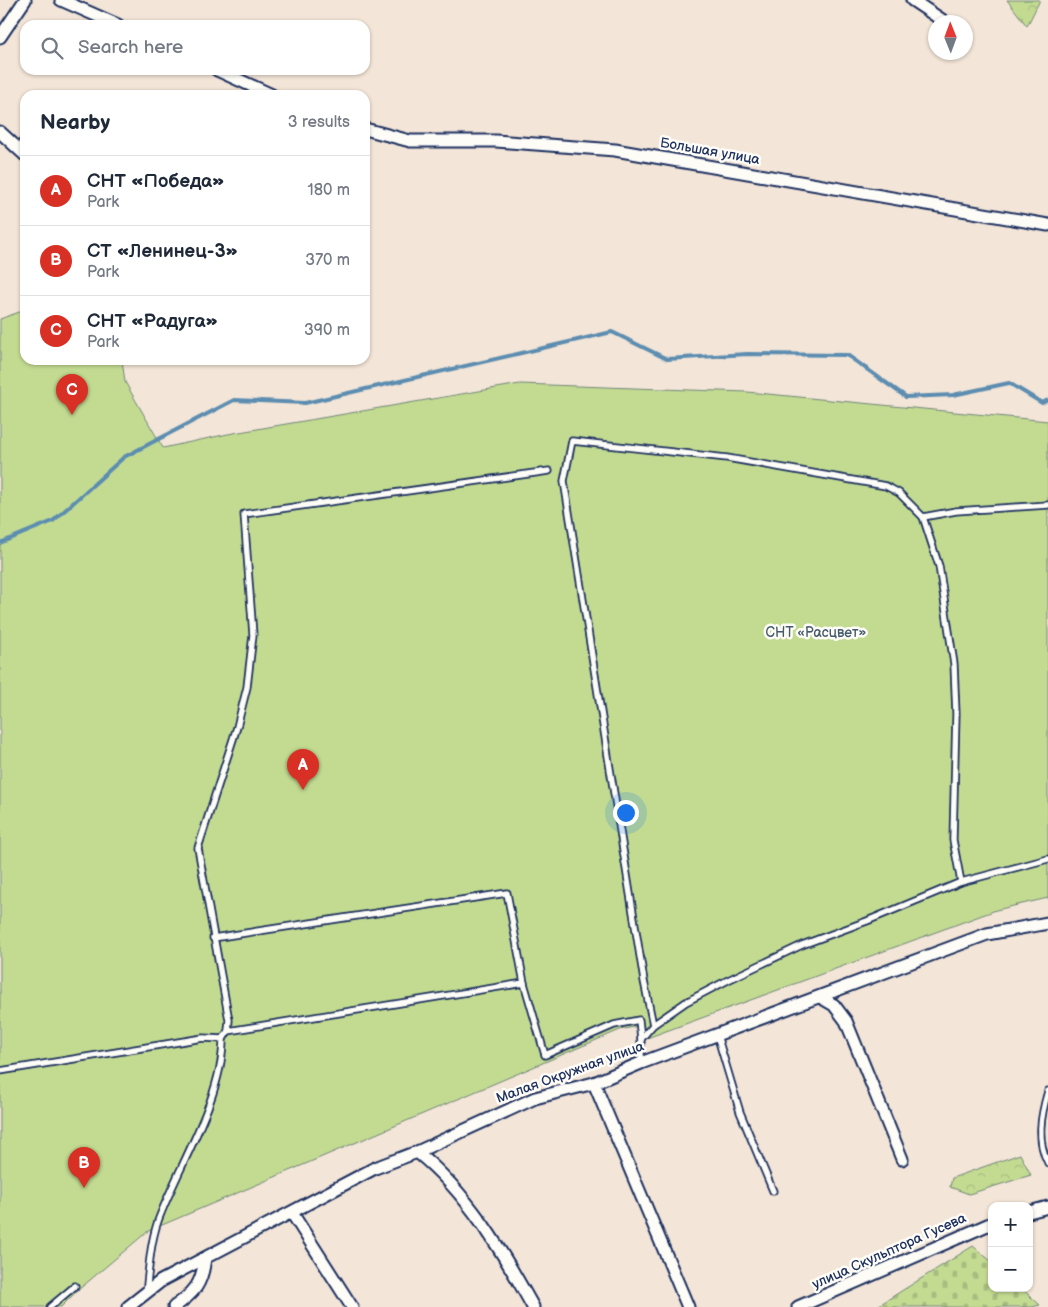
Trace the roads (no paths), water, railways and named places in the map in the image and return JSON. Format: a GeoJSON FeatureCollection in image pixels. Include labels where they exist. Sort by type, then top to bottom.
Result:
{"type":"FeatureCollection","features":[{"type":"Feature","properties":{"kind":"street"},"geometry":{"type":"LineString","coordinates":[[0,38],[25,0]]}},
{"type":"Feature","properties":{"kind":"street"},"geometry":{"type":"LineString","coordinates":[[60,0],[106,20]]}},
{"type":"Feature","properties":{"kind":"street"},"geometry":{"type":"LineString","coordinates":[[912,0],[934,15]]}},
{"type":"Feature","properties":{"kind":"street"},"geometry":{"type":"LineString","coordinates":[[228,75],[261,90]]}},
{"type":"Feature","properties":{"kind":"street","name":"Большая улица"},"geometry":{"type":"LineString","coordinates":[[370,130],[410,141],[496,140],[615,150],[1048,225]]}},
{"type":"Feature","properties":{"kind":"street"},"geometry":{"type":"LineString","coordinates":[[0,132],[20,150]]}},
{"type":"Feature","properties":{"kind":"street","name":"Малая Окружная улица"},"geometry":{"type":"LineString","coordinates":[[128,1307],[161,1281],[375,1168],[417,1152],[535,1098],[594,1082],[986,934],[1048,923]]}},
{"type":"Feature","properties":{"kind":"street"},"geometry":{"type":"LineString","coordinates":[[820,997],[834,1005],[846,1021],[902,1159]]}},
{"type":"Feature","properties":{"kind":"street"},"geometry":{"type":"LineString","coordinates":[[594,1082],[688,1307]]}},
{"type":"Feature","properties":{"kind":"street"},"geometry":{"type":"LineString","coordinates":[[417,1152],[452,1185],[497,1244],[533,1307]]}},
{"type":"Feature","properties":{"kind":"street"},"geometry":{"type":"LineString","coordinates":[[1033,1211],[1048,1207]]}},
{"type":"Feature","properties":{"kind":"street"},"geometry":{"type":"LineString","coordinates":[[292,1213],[352,1307]]}},
{"type":"Feature","properties":{"kind":"street","name":"улица Скульптора Гусева"},"geometry":{"type":"LineString","coordinates":[[798,1307],[988,1225]]}},
{"type":"Feature","properties":{"kind":"street"},"geometry":{"type":"LineString","coordinates":[[174,1307],[194,1292],[200,1282],[205,1258]]}},
{"type":"Feature","properties":{"kind":"lane"},"geometry":{"type":"LineString","coordinates":[[653,1025],[644,982],[564,481],[572,441],[727,458],[886,486],[899,493],[923,517],[939,566],[954,664],[956,714],[953,840],[961,882]]}},
{"type":"Feature","properties":{"kind":"lane"},"geometry":{"type":"LineString","coordinates":[[146,1293],[152,1246],[158,1222],[184,1157],[202,1121],[216,1081],[223,1053],[223,1039],[228,1031],[229,1020],[198,848],[237,727],[247,687],[253,635],[244,514],[549,471]]}},
{"type":"Feature","properties":{"kind":"lane"},"geometry":{"type":"LineString","coordinates":[[923,517],[956,511],[1048,505]]}},
{"type":"Feature","properties":{"kind":"lane"},"geometry":{"type":"LineString","coordinates":[[641,1039],[653,1025],[703,993],[802,945],[867,921],[961,882],[1048,859]]}},
{"type":"Feature","properties":{"kind":"lane"},"geometry":{"type":"LineString","coordinates":[[213,938],[507,893],[524,983],[544,1055],[614,1025],[639,1020],[641,1063]]}},
{"type":"Feature","properties":{"kind":"lane"},"geometry":{"type":"LineString","coordinates":[[228,1031],[524,983]]}},
{"type":"Feature","properties":{"kind":"lane"},"geometry":{"type":"LineString","coordinates":[[717,1034],[740,1112],[773,1191]]}},
{"type":"Feature","properties":{"kind":"lane"},"geometry":{"type":"LineString","coordinates":[[0,1071],[203,1038],[223,1039]]}},
{"type":"Feature","properties":{"kind":"lane"},"geometry":{"type":"LineString","coordinates":[[1048,1091],[1042,1111],[1040,1134],[1042,1152],[1048,1163]]}},
{"type":"Feature","properties":{"kind":"lane"},"geometry":{"type":"LineString","coordinates":[[50,1307],[75,1286]]}},
{"type":"Feature","properties":{"kind":"waterway"},"geometry":{"type":"LineString","coordinates":[[0,543],[53,521],[124,457],[234,400],[305,403],[612,332],[667,359],[747,354],[847,355],[906,397],[953,395],[1009,383],[1042,403],[1048,400]]}},
{"type":"Feature","properties":{"kind":"place","name":"СНТ «Радуга»"},"geometry":{"type":"Point","coordinates":[72,415]}},
{"type":"Feature","properties":{"kind":"place","name":"СНТ «Победа»"},"geometry":{"type":"Point","coordinates":[303,790]}},
{"type":"Feature","properties":{"kind":"place","name":"СТ «Ленинец-3»"},"geometry":{"type":"Point","coordinates":[84,1188]}},
{"type":"Feature","properties":{"kind":"park label","name":"СНТ «Расцвет»"},"geometry":{"type":"Point","coordinates":[816,632]}}]}
